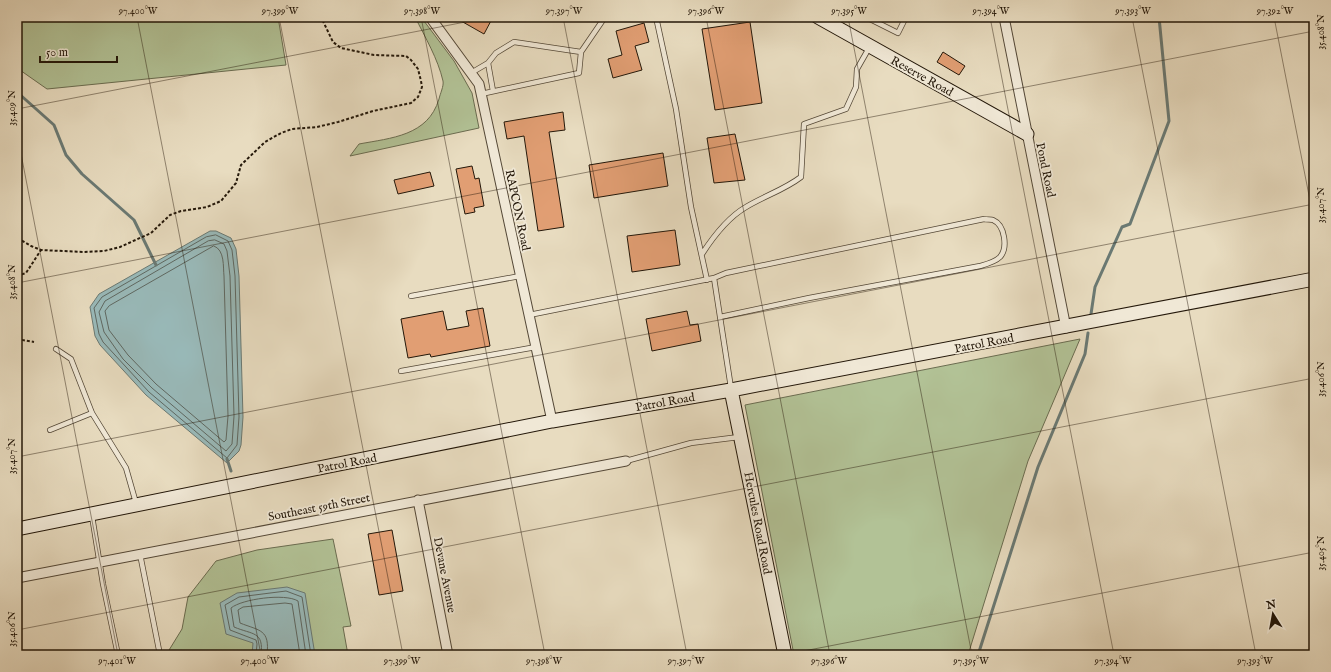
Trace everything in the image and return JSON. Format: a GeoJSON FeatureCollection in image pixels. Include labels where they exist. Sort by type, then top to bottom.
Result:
{"type":"FeatureCollection","features":[{"type":"Feature","properties":{"kind":"street","name":"RAPCON Road"},"geometry":{"type":"LineString","coordinates":[[430,17],[479,84],[552,421]]}},
{"type":"Feature","properties":{"kind":"street","name":"Reserve Road"},"geometry":{"type":"LineString","coordinates":[[818,17],[832,22],[870,46],[1026,134]]}},
{"type":"Feature","properties":{"kind":"street","name":"Pond Road"},"geometry":{"type":"LineString","coordinates":[[1004,17],[1026,134],[1066,328]]}},
{"type":"Feature","properties":{"kind":"street","name":"Patrol Road"},"geometry":{"type":"LineString","coordinates":[[17,529],[552,421],[731,390],[1066,328],[1314,279]]}},
{"type":"Feature","properties":{"kind":"street","name":"Hercules Road Road"},"geometry":{"type":"LineString","coordinates":[[731,390],[785,655]]}},
{"type":"Feature","properties":{"kind":"street","name":"Southeast 59th Street"},"geometry":{"type":"LineString","coordinates":[[17,578],[626,461]]}},
{"type":"Feature","properties":{"kind":"street","name":"Devane Avenue"},"geometry":{"type":"LineString","coordinates":[[418,500],[448,655]]}},
{"type":"Feature","properties":{"kind":"lane"},"geometry":{"type":"LineString","coordinates":[[481,94],[579,73],[581,52],[605,17]]}},
{"type":"Feature","properties":{"kind":"lane"},"geometry":{"type":"LineString","coordinates":[[656,17],[676,109],[691,207],[707,280]]}},
{"type":"Feature","properties":{"kind":"lane"},"geometry":{"type":"LineString","coordinates":[[866,17],[898,33],[906,17]]}},
{"type":"Feature","properties":{"kind":"lane"},"geometry":{"type":"LineString","coordinates":[[471,73],[488,63],[496,53],[514,42],[581,52]]}},
{"type":"Feature","properties":{"kind":"lane"},"geometry":{"type":"LineString","coordinates":[[702,254],[714,234],[745,208],[789,186],[801,177],[804,124],[846,108],[856,87],[857,69],[870,46]]}},
{"type":"Feature","properties":{"kind":"lane"},"geometry":{"type":"LineString","coordinates":[[488,63],[494,91]]}},
{"type":"Feature","properties":{"kind":"lane"},"geometry":{"type":"LineString","coordinates":[[529,315],[707,280],[726,273],[984,219],[993,220],[999,225],[1004,240],[1004,247],[1000,257],[995,261],[980,266],[809,298],[720,317]]}},
{"type":"Feature","properties":{"kind":"lane"},"geometry":{"type":"LineString","coordinates":[[411,296],[520,276]]}},
{"type":"Feature","properties":{"kind":"lane"},"geometry":{"type":"LineString","coordinates":[[714,278],[731,390]]}},
{"type":"Feature","properties":{"kind":"lane"},"geometry":{"type":"LineString","coordinates":[[401,372],[536,347]]}},
{"type":"Feature","properties":{"kind":"lane"},"geometry":{"type":"LineString","coordinates":[[56,349],[71,359],[92,413],[126,468],[137,505]]}},
{"type":"Feature","properties":{"kind":"lane"},"geometry":{"type":"LineString","coordinates":[[50,430],[92,413]]}},
{"type":"Feature","properties":{"kind":"lane"},"geometry":{"type":"LineString","coordinates":[[626,461],[691,444],[741,437]]}},
{"type":"Feature","properties":{"kind":"lane"},"geometry":{"type":"LineString","coordinates":[[92,514],[103,584],[118,655]]}},
{"type":"Feature","properties":{"kind":"lane"},"geometry":{"type":"LineString","coordinates":[[140,554],[160,655]]}},
{"type":"Feature","properties":{"kind":"path"},"geometry":{"type":"LineString","coordinates":[[17,232],[21,240],[40,250],[91,252],[104,251],[120,247],[151,232],[170,215],[181,211],[207,207],[221,201],[236,183],[241,165],[265,142],[281,133],[292,129],[317,127],[374,111],[411,103],[418,97],[422,87],[421,81],[418,69],[411,60],[406,56],[374,55],[341,48],[333,42],[321,17]]}},
{"type":"Feature","properties":{"kind":"path"},"geometry":{"type":"LineString","coordinates":[[17,276],[26,274],[40,250]]}},
{"type":"Feature","properties":{"kind":"path"},"geometry":{"type":"LineString","coordinates":[[17,339],[34,342]]}},
{"type":"Feature","properties":{"kind":"green space"},"geometry":{"type":"Polygon","coordinates":[[[17,17],[278,17],[286,65],[47,89],[17,68],[17,17]]]}},
{"type":"Feature","properties":{"kind":"green space"},"geometry":{"type":"Polygon","coordinates":[[[415,17],[421,17],[454,61],[472,93],[479,128],[350,156],[359,144],[395,137],[417,128],[426,121],[434,111],[439,99],[443,81],[435,56],[415,17]]]}},
{"type":"Feature","properties":{"kind":"green space"},"geometry":{"type":"Polygon","coordinates":[[[1080,339],[1028,461],[968,655],[794,655],[745,405],[1080,339]]]}},
{"type":"Feature","properties":{"kind":"green space"},"geometry":{"type":"Polygon","coordinates":[[[333,539],[351,626],[343,627],[348,655],[166,655],[182,629],[188,597],[216,561],[257,550],[333,539]]]}},
{"type":"Feature","properties":{"kind":"water"},"geometry":{"type":"Polygon","coordinates":[[[210,231],[216,231],[231,238],[236,249],[239,276],[243,417],[241,445],[239,451],[227,463],[146,395],[100,345],[95,336],[90,307],[99,294],[210,231]]]}},
{"type":"Feature","properties":{"kind":"water"},"geometry":{"type":"Polygon","coordinates":[[[287,587],[305,593],[315,655],[252,655],[253,643],[226,634],[220,603],[237,593],[287,587]]]}},
{"type":"Feature","properties":{"kind":"building"},"geometry":{"type":"Polygon","coordinates":[[[454,17],[493,17],[484,34],[454,17]]]}},
{"type":"Feature","properties":{"kind":"building"},"geometry":{"type":"Polygon","coordinates":[[[750,22],[762,103],[715,110],[702,29],[750,22]]]}},
{"type":"Feature","properties":{"kind":"building"},"geometry":{"type":"Polygon","coordinates":[[[644,23],[649,42],[635,46],[642,70],[613,78],[608,59],[622,55],[616,31],[644,23]]]}},
{"type":"Feature","properties":{"kind":"building"},"geometry":{"type":"Polygon","coordinates":[[[943,52],[965,66],[959,75],[937,62],[943,52]]]}},
{"type":"Feature","properties":{"kind":"building"},"geometry":{"type":"Polygon","coordinates":[[[563,112],[565,130],[549,132],[564,227],[538,231],[524,136],[507,139],[504,122],[563,112]]]}},
{"type":"Feature","properties":{"kind":"building"},"geometry":{"type":"Polygon","coordinates":[[[735,134],[745,180],[714,183],[707,138],[735,134]]]}},
{"type":"Feature","properties":{"kind":"building"},"geometry":{"type":"Polygon","coordinates":[[[663,153],[668,186],[594,198],[589,165],[663,153]]]}},
{"type":"Feature","properties":{"kind":"building"},"geometry":{"type":"Polygon","coordinates":[[[472,166],[475,179],[479,178],[484,206],[474,208],[475,212],[465,214],[456,169],[472,166]]]}},
{"type":"Feature","properties":{"kind":"building"},"geometry":{"type":"Polygon","coordinates":[[[430,172],[434,186],[398,194],[394,180],[430,172]]]}},
{"type":"Feature","properties":{"kind":"building"},"geometry":{"type":"Polygon","coordinates":[[[675,230],[680,265],[632,272],[627,236],[675,230]]]}},
{"type":"Feature","properties":{"kind":"building"},"geometry":{"type":"Polygon","coordinates":[[[483,308],[490,346],[431,357],[430,354],[408,358],[401,319],[443,311],[447,330],[469,326],[466,311],[483,308]]]}},
{"type":"Feature","properties":{"kind":"building"},"geometry":{"type":"Polygon","coordinates":[[[687,311],[690,325],[698,324],[701,341],[652,351],[646,319],[687,311]]]}},
{"type":"Feature","properties":{"kind":"building"},"geometry":{"type":"Polygon","coordinates":[[[392,530],[403,591],[379,595],[368,534],[392,530]]]}},
{"type":"Feature","properties":{"kind":"waterway"},"geometry":{"type":"LineString","coordinates":[[1091,314],[1095,287],[1122,227],[1130,224],[1169,121],[1159,17]]}},
{"type":"Feature","properties":{"kind":"waterway"},"geometry":{"type":"LineString","coordinates":[[17,92],[54,125],[66,155],[82,174],[134,220],[156,265]]}},
{"type":"Feature","properties":{"kind":"waterway"},"geometry":{"type":"LineString","coordinates":[[978,655],[1038,467],[1085,354],[1088,333]]}},
{"type":"Feature","properties":{"kind":"waterway"},"geometry":{"type":"LineString","coordinates":[[227,459],[231,471]]}}]}
